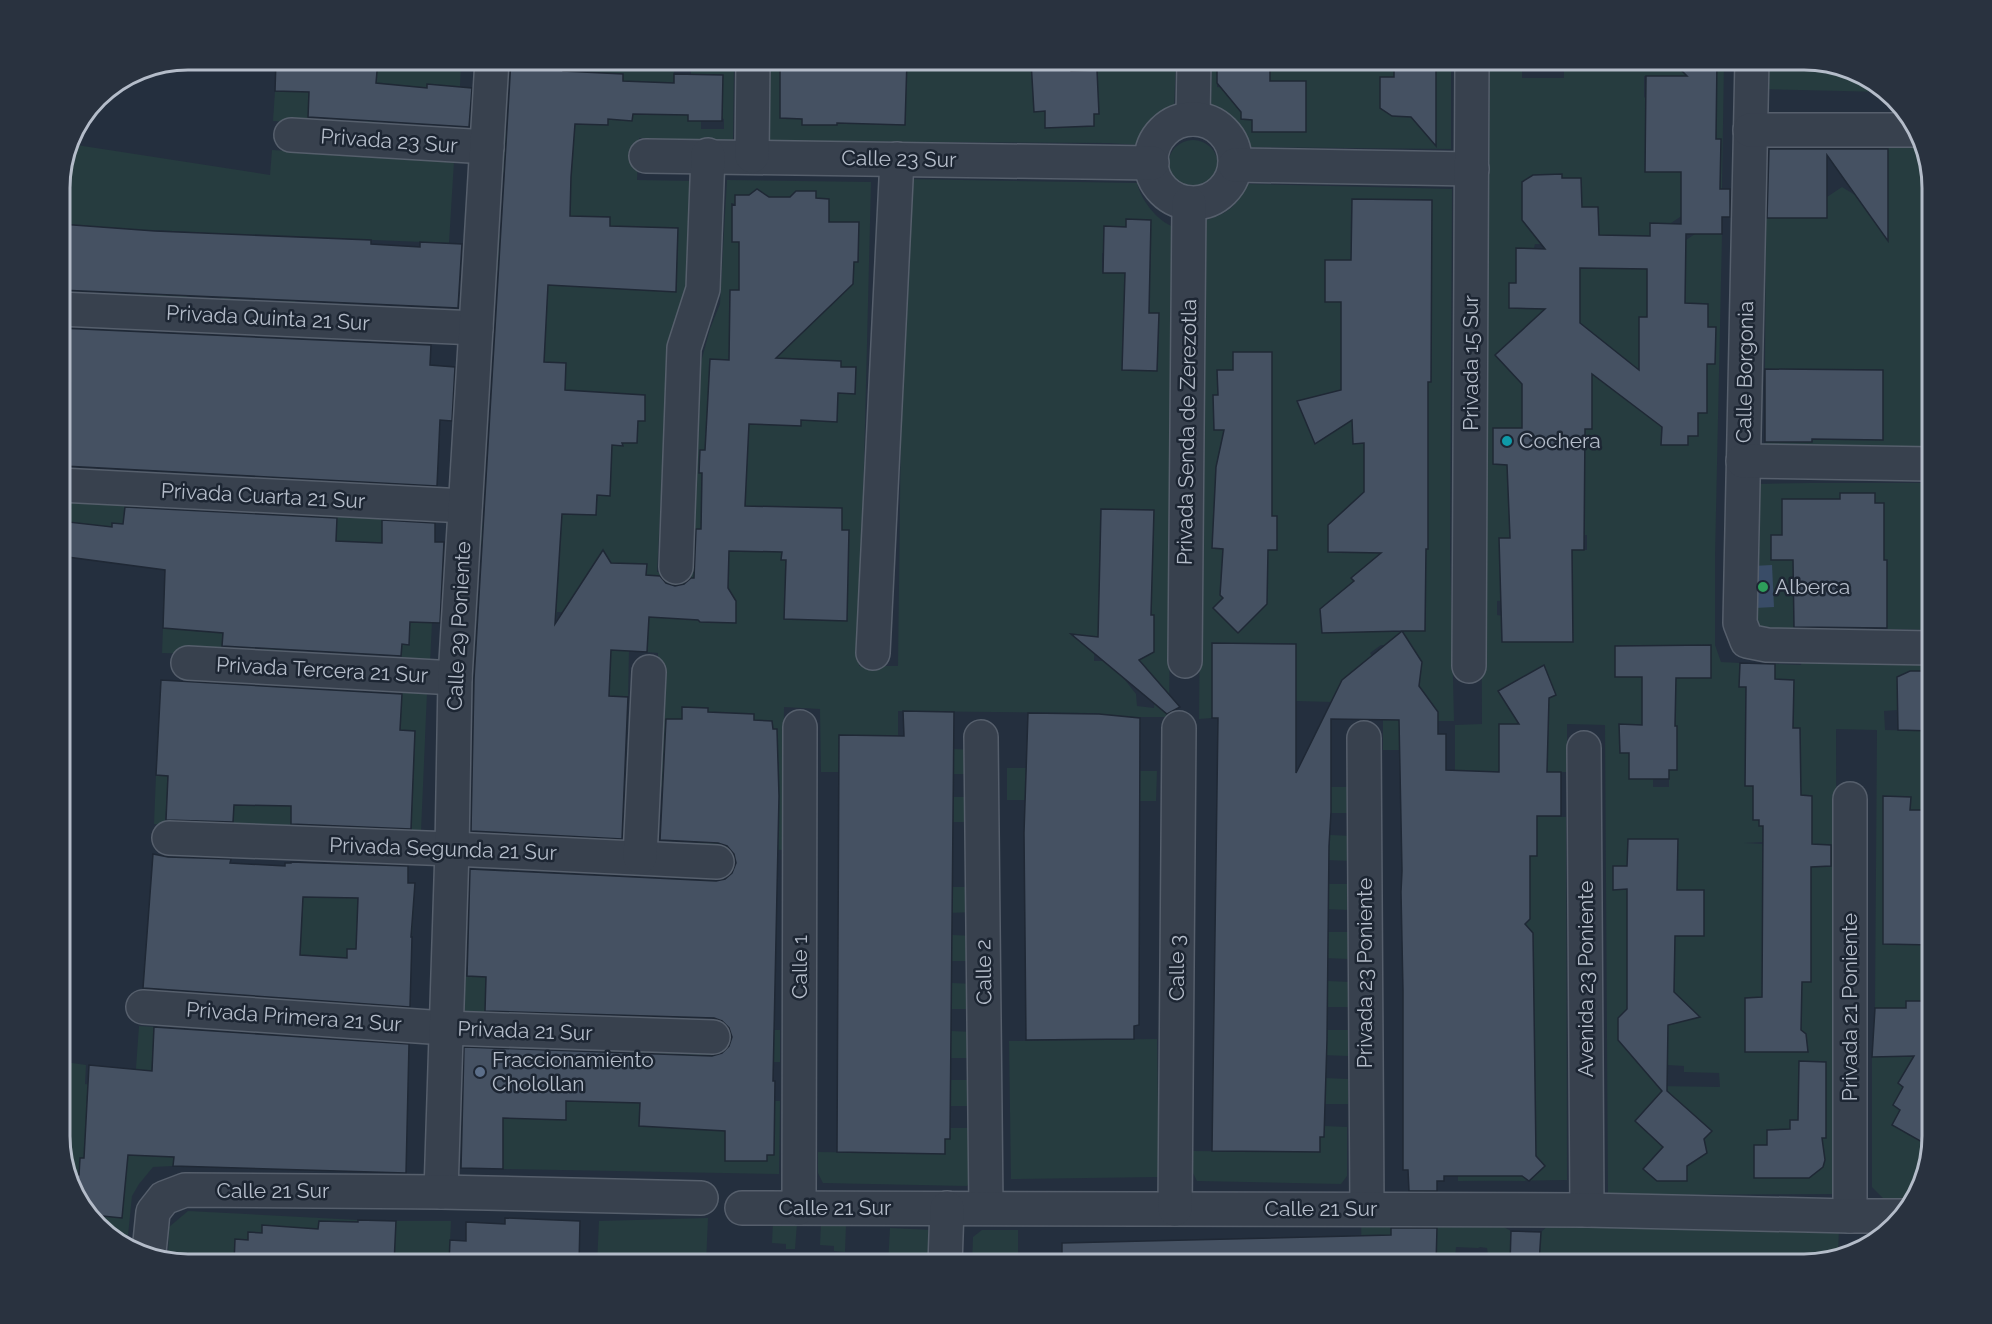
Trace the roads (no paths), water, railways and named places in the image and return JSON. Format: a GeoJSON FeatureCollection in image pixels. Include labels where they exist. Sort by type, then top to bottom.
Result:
{"type":"FeatureCollection","features":[{"type":"Feature","properties":{"kind":"street"},"geometry":{"type":"LineString","coordinates":[[1193,119],[1194,70]]}},
{"type":"Feature","properties":{"kind":"street","name":"Privada 15 Sur"},"geometry":{"type":"LineString","coordinates":[[1469,666],[1473,70]]}},
{"type":"Feature","properties":{"kind":"street","name":"Calle Borgonia"},"geometry":{"type":"LineString","coordinates":[[1752,70],[1743,461],[1922,464]]}},
{"type":"Feature","properties":{"kind":"street","name":"Calle 29 Poniente"},"geometry":{"type":"LineString","coordinates":[[441,1192],[455,678],[491,71]]}},
{"type":"Feature","properties":{"kind":"street"},"geometry":{"type":"LineString","coordinates":[[752,156],[753,71]]}},
{"type":"Feature","properties":{"kind":"street"},"geometry":{"type":"LineString","coordinates":[[1193,119],[1207,121],[1219,128],[1228,138],[1234,152],[1235,165],[1232,178],[1225,189],[1215,198],[1202,202],[1178,200],[1168,194],[1160,185],[1152,163],[1153,150],[1159,138],[1168,128],[1180,121],[1193,119]]}},
{"type":"Feature","properties":{"kind":"street"},"geometry":{"type":"LineString","coordinates":[[1750,130],[1906,130]]}},
{"type":"Feature","properties":{"kind":"street","name":"Privada 23 Sur"},"geometry":{"type":"LineString","coordinates":[[291,135],[487,147]]}},
{"type":"Feature","properties":{"kind":"street"},"geometry":{"type":"LineString","coordinates":[[676,567],[684,348],[703,289],[708,155]]}},
{"type":"Feature","properties":{"kind":"street","name":"Calle 23 Sur"},"geometry":{"type":"LineString","coordinates":[[646,156],[708,155],[1152,163]]}},
{"type":"Feature","properties":{"kind":"street"},"geometry":{"type":"LineString","coordinates":[[873,653],[897,159]]}},
{"type":"Feature","properties":{"kind":"street"},"geometry":{"type":"LineString","coordinates":[[1235,165],[1472,169]]}},
{"type":"Feature","properties":{"kind":"street","name":"Privada Senda de Zerezotla"},"geometry":{"type":"LineString","coordinates":[[1185,661],[1189,202]]}},
{"type":"Feature","properties":{"kind":"street","name":"Privada Quinta 21 Sur"},"geometry":{"type":"LineString","coordinates":[[71,310],[476,328]]}},
{"type":"Feature","properties":{"kind":"street"},"geometry":{"type":"LineString","coordinates":[[1743,461],[1740,623],[1747,641],[1767,645],[1922,648]]}},
{"type":"Feature","properties":{"kind":"street","name":"Privada Cuarta 21 Sur"},"geometry":{"type":"LineString","coordinates":[[71,486],[465,506]]}},
{"type":"Feature","properties":{"kind":"street","name":"Privada Tercera 21 Sur"},"geometry":{"type":"LineString","coordinates":[[188,663],[455,678]]}},
{"type":"Feature","properties":{"kind":"street"},"geometry":{"type":"LineString","coordinates":[[640,857],[649,672]]}},
{"type":"Feature","properties":{"kind":"street","name":"Calle 1"},"geometry":{"type":"LineString","coordinates":[[799,1208],[800,727]]}},
{"type":"Feature","properties":{"kind":"street","name":"Calle 3"},"geometry":{"type":"LineString","coordinates":[[1175,1209],[1179,728]]}},
{"type":"Feature","properties":{"kind":"street","name":"Calle 2"},"geometry":{"type":"LineString","coordinates":[[966,1208],[981,737]]}},
{"type":"Feature","properties":{"kind":"street","name":"Privada 23 Poniente"},"geometry":{"type":"LineString","coordinates":[[1364,738],[1366,1209]]}},
{"type":"Feature","properties":{"kind":"street","name":"Avenida 23 Poniente"},"geometry":{"type":"LineString","coordinates":[[1584,748],[1587,1210]]}},
{"type":"Feature","properties":{"kind":"street","name":"Privada 21 Poniente"},"geometry":{"type":"LineString","coordinates":[[1850,799],[1850,1216]]}},
{"type":"Feature","properties":{"kind":"street","name":"Privada Segunda 21 Sur"},"geometry":{"type":"LineString","coordinates":[[169,838],[717,862]]}},
{"type":"Feature","properties":{"kind":"street","name":"Privada Primera 21 Sur"},"geometry":{"type":"LineString","coordinates":[[143,1007],[445,1028]]}},
{"type":"Feature","properties":{"kind":"street","name":"Privada 21 Sur"},"geometry":{"type":"LineString","coordinates":[[445,1028],[713,1037]]}},
{"type":"Feature","properties":{"kind":"street","name":"Calle 21 Sur"},"geometry":{"type":"LineString","coordinates":[[150,1246],[153,1212],[164,1198],[185,1190],[441,1192],[701,1198]]}},
{"type":"Feature","properties":{"kind":"street","name":"Calle 21 Sur"},"geometry":{"type":"LineString","coordinates":[[742,1208],[1587,1210],[1889,1216]]}},
{"type":"Feature","properties":{"kind":"street"},"geometry":{"type":"LineString","coordinates":[[949,1254],[966,1208]]}},
{"type":"Feature","properties":{"kind":"street"},"geometry":{"type":"LineString","coordinates":[[963,1254],[966,1208]]}},
{"type":"Feature","properties":{"kind":"water","name":"Alberca"},"geometry":{"type":"Polygon","coordinates":[[[1772,565],[1774,607],[1755,608],[1753,566],[1772,565]]]}},
{"type":"Feature","properties":{"kind":"place","name":"Cochera"},"geometry":{"type":"Point","coordinates":[1507,441]}},
{"type":"Feature","properties":{"kind":"place","name":"Alberca"},"geometry":{"type":"Point","coordinates":[1763,587]}},
{"type":"Feature","properties":{"kind":"place","name":"Fraccionamiento Cholollan"},"geometry":{"type":"Point","coordinates":[480,1072]}}]}
